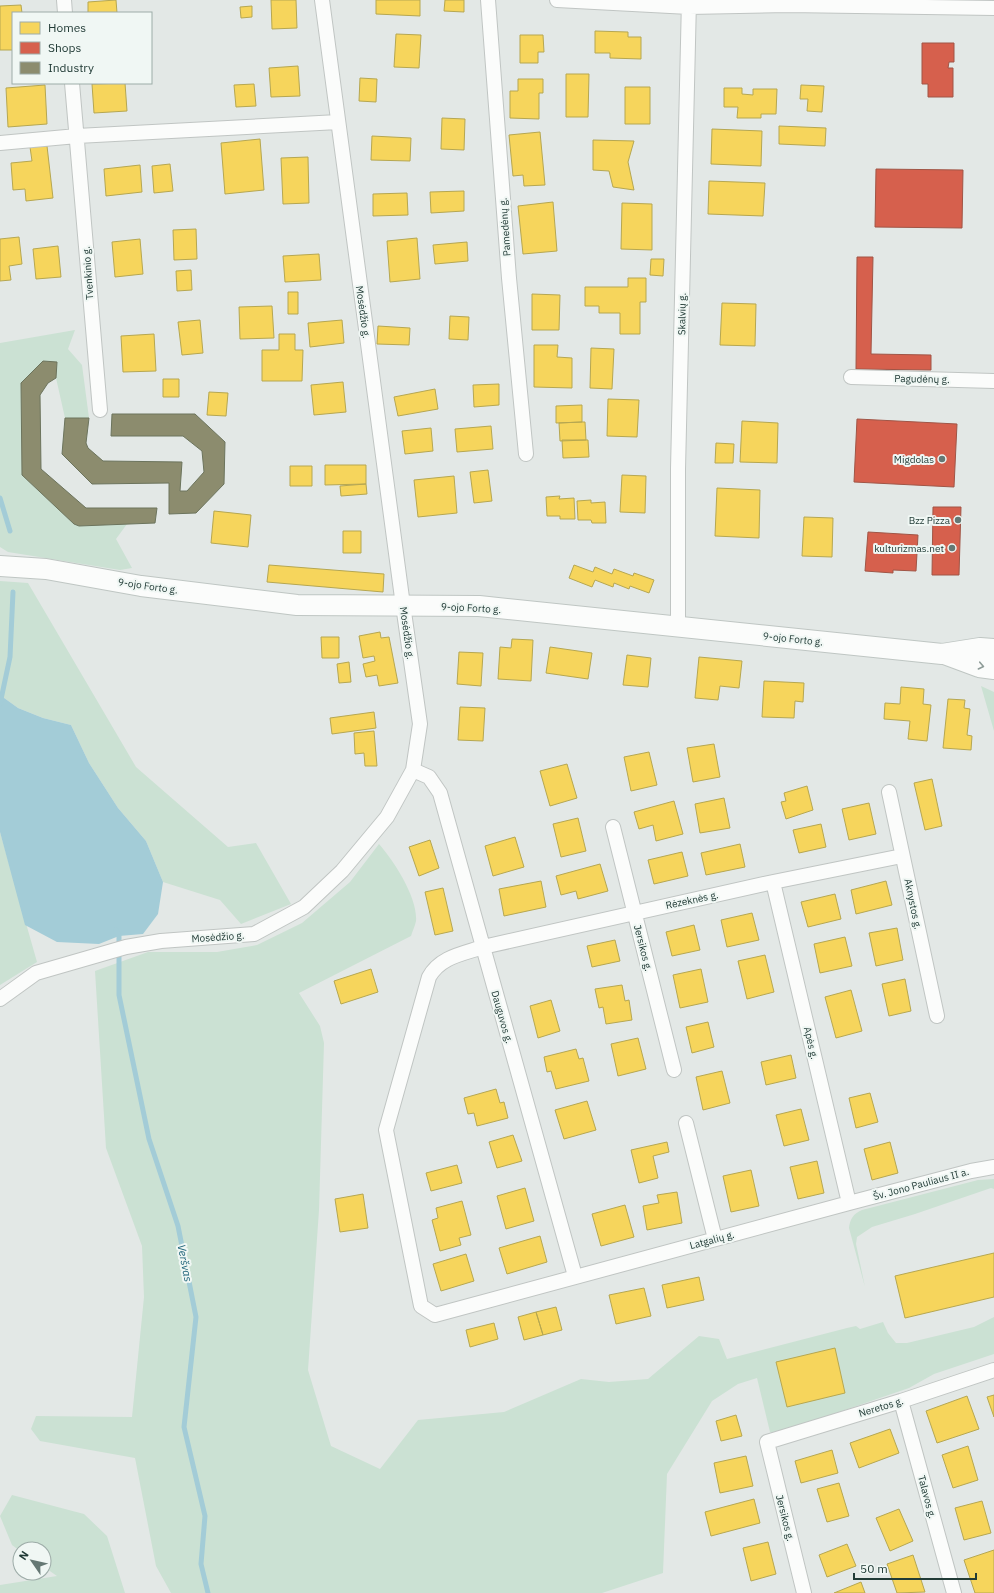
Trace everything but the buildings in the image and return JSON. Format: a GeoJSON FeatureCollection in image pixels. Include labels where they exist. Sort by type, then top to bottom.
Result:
{"type":"FeatureCollection","features":[{"type":"Feature","properties":{"kind":"street"},"geometry":{"type":"LineString","coordinates":[[64,0],[66,12]]}},
{"type":"Feature","properties":{"kind":"street","name":"Mosėdžio g."},"geometry":{"type":"LineString","coordinates":[[0,999],[36,973],[92,956],[126,947],[161,941],[254,934],[304,907],[342,871],[387,817],[413,770],[420,724],[322,0]]}},
{"type":"Feature","properties":{"kind":"street","name":"Pamedėnų g."},"geometry":{"type":"LineString","coordinates":[[488,0],[509,278],[526,454]]}},
{"type":"Feature","properties":{"kind":"street"},"geometry":{"type":"LineString","coordinates":[[557,0],[795,6],[994,8]]}},
{"type":"Feature","properties":{"kind":"street","name":"Skalvių g."},"geometry":{"type":"LineString","coordinates":[[678,628],[678,469],[689,4]]}},
{"type":"Feature","properties":{"kind":"street","name":"Tvenkinio g."},"geometry":{"type":"LineString","coordinates":[[72,84],[100,410]]}},
{"type":"Feature","properties":{"kind":"street"},"geometry":{"type":"LineString","coordinates":[[0,143],[77,136],[338,122]]}},
{"type":"Feature","properties":{"kind":"street","name":"Pagudėnų g."},"geometry":{"type":"LineString","coordinates":[[851,377],[994,381]]}},
{"type":"Feature","properties":{"kind":"street","name":"9-ojo Forto g."},"geometry":{"type":"LineString","coordinates":[[0,566],[46,569],[141,586],[297,605],[479,606],[678,628],[942,654],[979,666],[994,669]]}},
{"type":"Feature","properties":{"kind":"street","name":"9-ojo Forto g."},"geometry":{"type":"LineString","coordinates":[[942,654],[980,648],[994,649]]}},
{"type":"Feature","properties":{"kind":"street","name":"Dauguvos g."},"geometry":{"type":"LineString","coordinates":[[413,770],[428,777],[440,793],[575,1276]]}},
{"type":"Feature","properties":{"kind":"street","name":"Aknystos g."},"geometry":{"type":"LineString","coordinates":[[888,792],[937,1016]]}},
{"type":"Feature","properties":{"kind":"street","name":"Jersikos g."},"geometry":{"type":"LineString","coordinates":[[613,827],[674,1070]]}},
{"type":"Feature","properties":{"kind":"street","name":"Rėzeknės g."},"geometry":{"type":"LineString","coordinates":[[483,947],[634,912],[902,856]]}},
{"type":"Feature","properties":{"kind":"street","name":"Apės g."},"geometry":{"type":"LineString","coordinates":[[773,882],[849,1203]]}},
{"type":"Feature","properties":{"kind":"street","name":"Latgalių g."},"geometry":{"type":"LineString","coordinates":[[483,947],[442,961],[434,967],[429,976],[386,1130],[421,1306],[435,1315],[849,1203]]}},
{"type":"Feature","properties":{"kind":"street"},"geometry":{"type":"LineString","coordinates":[[686,1124],[715,1239]]}},
{"type":"Feature","properties":{"kind":"street","name":"Šv. Jono Pauliaus II a."},"geometry":{"type":"LineString","coordinates":[[849,1203],[971,1171],[994,1167]]}},
{"type":"Feature","properties":{"kind":"street","name":"Neretos g."},"geometry":{"type":"LineString","coordinates":[[767,1442],[901,1401],[994,1370]]}},
{"type":"Feature","properties":{"kind":"street","name":"Talavos g."},"geometry":{"type":"LineString","coordinates":[[901,1401],[954,1593]]}},
{"type":"Feature","properties":{"kind":"street","name":"Jersikos g."},"geometry":{"type":"LineString","coordinates":[[767,1442],[804,1593]]}},
{"type":"Feature","properties":{"kind":"green space"},"geometry":{"type":"Polygon","coordinates":[[[75,330],[68,349],[82,365],[89,418],[65,418],[56,378],[57,362],[21,383],[22,475],[74,524],[79,526],[127,524],[116,539],[132,568],[120,570],[8,552],[0,547],[0,343],[75,330]]]}},
{"type":"Feature","properties":{"kind":"green space"},"geometry":{"type":"Polygon","coordinates":[[[0,581],[28,583],[136,767],[228,847],[256,843],[291,904],[241,924],[220,900],[163,882],[146,841],[118,808],[89,763],[71,725],[43,718],[18,708],[0,695],[0,581]]]}},
{"type":"Feature","properties":{"kind":"green space"},"geometry":{"type":"Polygon","coordinates":[[[981,686],[994,692],[994,731],[981,686]]]}},
{"type":"Feature","properties":{"kind":"green space"},"geometry":{"type":"Polygon","coordinates":[[[0,832],[37,962],[0,985],[0,832]]]}},
{"type":"Feature","properties":{"kind":"green space"},"geometry":{"type":"Polygon","coordinates":[[[379,844],[404,880],[413,902],[416,912],[416,921],[411,936],[299,993],[320,1026],[324,1043],[319,1210],[308,1370],[331,1446],[380,1469],[418,1420],[504,1412],[581,1379],[609,1382],[648,1379],[699,1336],[719,1339],[727,1359],[856,1326],[860,1329],[883,1322],[888,1333],[896,1343],[907,1343],[974,1327],[994,1317],[994,1354],[934,1374],[909,1388],[775,1434],[770,1432],[757,1378],[738,1384],[712,1401],[667,1474],[663,1573],[602,1593],[171,1593],[156,1566],[135,1458],[40,1441],[31,1429],[36,1416],[132,1417],[144,1297],[142,1246],[106,1148],[95,971],[148,952],[217,952],[257,945],[302,923],[350,882],[379,844]]]}},
{"type":"Feature","properties":{"kind":"green space"},"geometry":{"type":"Polygon","coordinates":[[[994,1179],[994,1189],[991,1188],[872,1227],[857,1237],[856,1244],[865,1287],[849,1228],[851,1219],[856,1213],[862,1210],[978,1180],[994,1179]]]}},
{"type":"Feature","properties":{"kind":"green space"},"geometry":{"type":"Polygon","coordinates":[[[12,1495],[84,1514],[107,1536],[125,1593],[0,1593],[0,1585],[25,1581],[52,1581],[52,1577],[57,1576],[52,1573],[52,1541],[12,1541],[12,1545],[0,1516],[12,1495]]]}},
{"type":"Feature","properties":{"kind":"water"},"geometry":{"type":"Polygon","coordinates":[[[0,695],[18,708],[43,718],[71,725],[89,763],[118,808],[146,841],[163,882],[158,914],[143,934],[119,936],[99,944],[57,942],[25,925],[0,832],[0,695]]]}},
{"type":"Feature","properties":{"kind":"waterway"},"geometry":{"type":"LineString","coordinates":[[0,498],[10,531]]}},
{"type":"Feature","properties":{"kind":"waterway"},"geometry":{"type":"LineString","coordinates":[[0,704],[10,657],[13,592]]}},
{"type":"Feature","properties":{"kind":"waterway","name":"Veršvas"},"geometry":{"type":"LineString","coordinates":[[116,930],[119,936],[119,995],[149,1139],[178,1226],[196,1317],[184,1427],[205,1516],[201,1564],[208,1593]]}},
{"type":"Feature","properties":{"kind":"place","name":"Migdolas"},"geometry":{"type":"Point","coordinates":[942,459]}},
{"type":"Feature","properties":{"kind":"place","name":"Bzz Pizza"},"geometry":{"type":"Point","coordinates":[958,520]}},
{"type":"Feature","properties":{"kind":"place","name":"kulturizmas.net"},"geometry":{"type":"Point","coordinates":[952,548]}}]}
